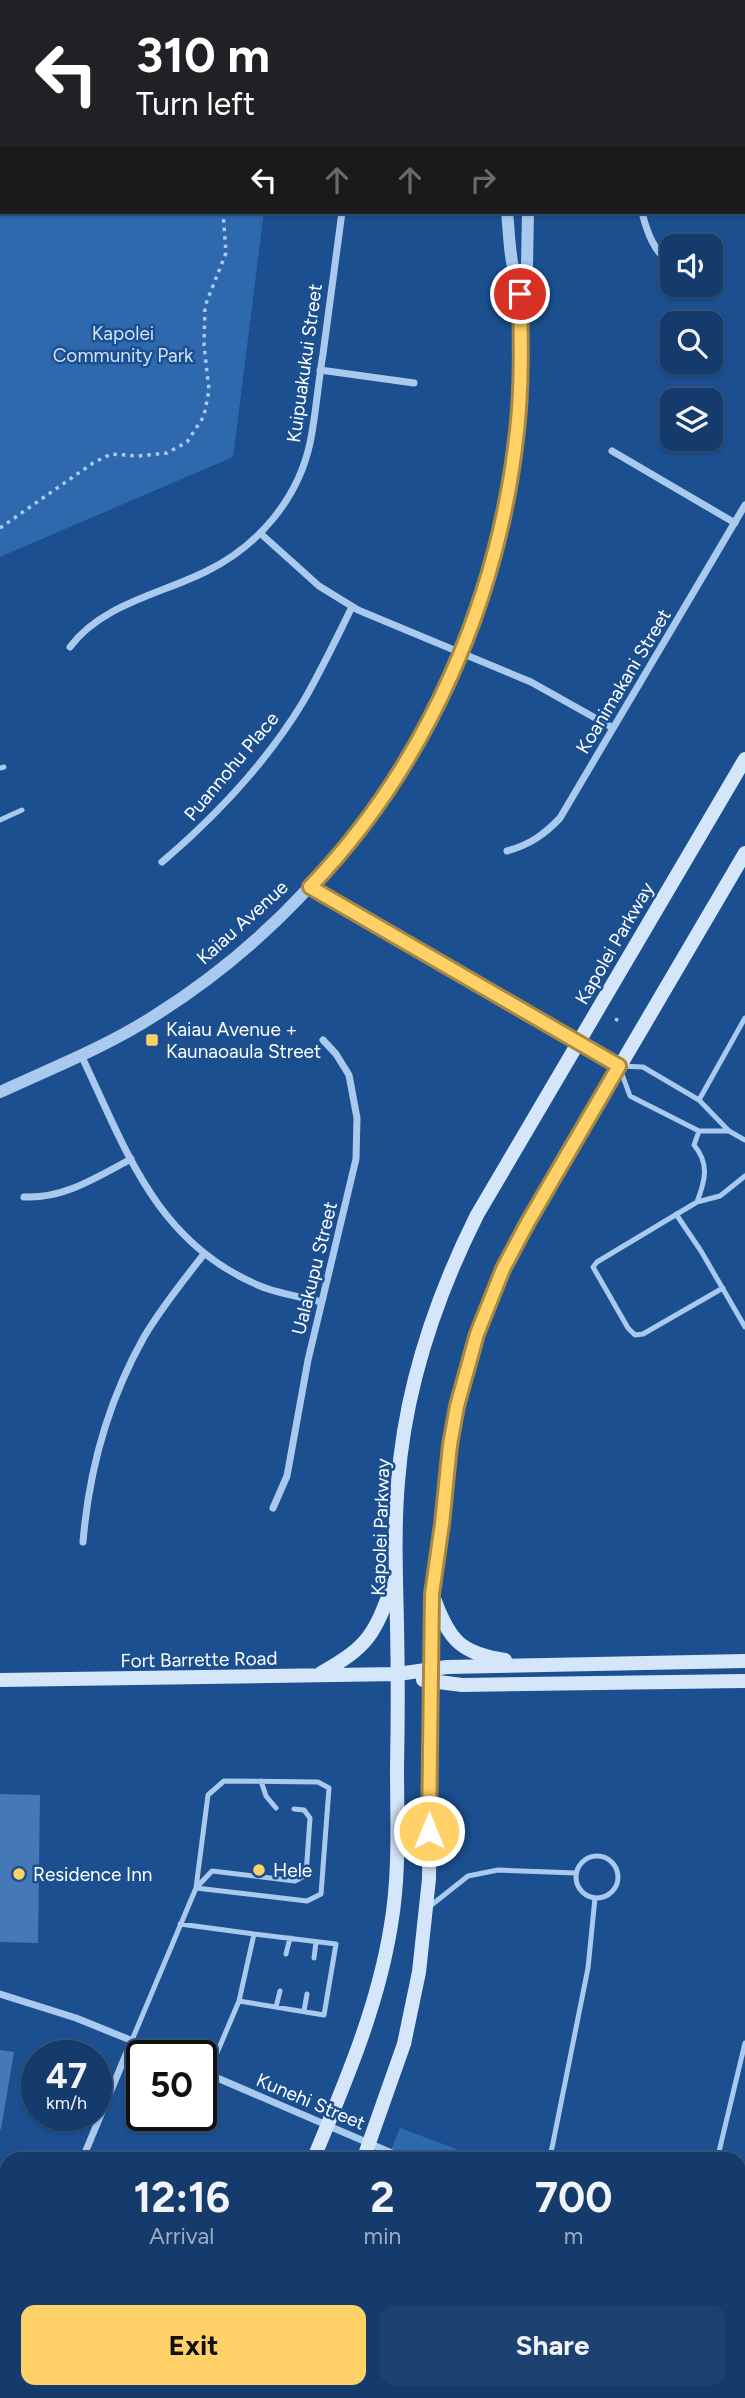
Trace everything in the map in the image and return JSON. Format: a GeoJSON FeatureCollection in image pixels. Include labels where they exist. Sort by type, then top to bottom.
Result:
{"type":"FeatureCollection","features":[{"type":"Feature","properties":{"kind":"main road","name":"Kapolei Parkway"},"geometry":{"type":"LineString","coordinates":[[316,2152],[362,2040],[391,1925],[396,1882],[398,1674],[395,1522],[403,1438],[418,1366],[432,1319],[477,1215],[745,759]]}},
{"type":"Feature","properties":{"kind":"main road"},"geometry":{"type":"LineString","coordinates":[[366,2152],[404,2044],[419,1972],[429,1879],[432,1594],[450,1445],[457,1406],[477,1334],[503,1269],[519,1238],[745,853]]}},
{"type":"Feature","properties":{"kind":"main road"},"geometry":{"type":"LineString","coordinates":[[578,1043],[619,1066]]}},
{"type":"Feature","properties":{"kind":"main road"},"geometry":{"type":"LineString","coordinates":[[318,1675],[366,1643],[380,1619],[396,1576]]}},
{"type":"Feature","properties":{"kind":"main road"},"geometry":{"type":"LineString","coordinates":[[432,1594],[444,1625],[461,1647],[488,1657],[545,1665]]}},
{"type":"Feature","properties":{"kind":"main road","name":"Fort Barrette Road"},"geometry":{"type":"LineString","coordinates":[[0,1680],[431,1675],[545,1665],[745,1661]]}},
{"type":"Feature","properties":{"kind":"main road","name":"Fort Barrette Road"},"geometry":{"type":"LineString","coordinates":[[431,1675],[462,1685],[745,1681]]}},
{"type":"Feature","properties":{"kind":"street","name":"Kuipuakukui Street"},"geometry":{"type":"LineString","coordinates":[[70,647],[85,629],[103,616],[219,566],[248,545],[288,499],[310,443],[342,214]]}},
{"type":"Feature","properties":{"kind":"street","name":"Kaiau Avenue"},"geometry":{"type":"LineString","coordinates":[[507,214],[512,265],[520,294]]}},
{"type":"Feature","properties":{"kind":"street","name":"Kaiau Avenue"},"geometry":{"type":"LineString","coordinates":[[0,1092],[120,1037],[192,991],[258,938],[310,887],[346,845],[396,776],[439,699],[460,653],[490,568],[511,477],[521,384],[520,294],[527,265],[528,214]]}},
{"type":"Feature","properties":{"kind":"street"},"geometry":{"type":"LineString","coordinates":[[643,214],[655,249],[660,254]]}},
{"type":"Feature","properties":{"kind":"street"},"geometry":{"type":"LineString","coordinates":[[320,370],[414,383]]}},
{"type":"Feature","properties":{"kind":"street"},"geometry":{"type":"LineString","coordinates":[[612,451],[735,523]]}},
{"type":"Feature","properties":{"kind":"street","name":"Koanimakani Street"},"geometry":{"type":"LineString","coordinates":[[507,850],[519,848],[541,836],[559,818],[745,505]]}},
{"type":"Feature","properties":{"kind":"street"},"geometry":{"type":"LineString","coordinates":[[260,533],[319,586],[352,607],[531,682],[613,729]]}},
{"type":"Feature","properties":{"kind":"street","name":"Puannohu Place"},"geometry":{"type":"LineString","coordinates":[[162,862],[217,812],[270,750],[316,680],[352,607]]}},
{"type":"Feature","properties":{"kind":"street"},"geometry":{"type":"LineString","coordinates":[[310,887],[578,1043]]}},
{"type":"Feature","properties":{"kind":"street","name":"Ualakupu Street"},"geometry":{"type":"LineString","coordinates":[[273,1508],[287,1476],[308,1360],[352,1180],[358,1139],[349,1075],[323,1040]]}},
{"type":"Feature","properties":{"kind":"street"},"geometry":{"type":"LineString","coordinates":[[81,1055],[131,1159],[160,1209],[187,1240],[233,1273],[264,1287],[322,1302]]}},
{"type":"Feature","properties":{"kind":"street"},"geometry":{"type":"LineString","coordinates":[[24,1197],[47,1197],[66,1192],[131,1159]]}},
{"type":"Feature","properties":{"kind":"street"},"geometry":{"type":"LineString","coordinates":[[83,1542],[90,1482],[116,1395],[145,1336],[204,1254]]}},
{"type":"Feature","properties":{"kind":"street"},"geometry":{"type":"LineString","coordinates":[[0,1994],[76,2018],[132,2040]]}},
{"type":"Feature","properties":{"kind":"street"},"geometry":{"type":"LineString","coordinates":[[85,2152],[126,2054]]}},
{"type":"Feature","properties":{"kind":"street","name":"Kunehi Street"},"geometry":{"type":"LineString","coordinates":[[217,2077],[389,2152]]}},
{"type":"Feature","properties":{"kind":"lane"},"geometry":{"type":"LineString","coordinates":[[0,820],[22,810]]}},
{"type":"Feature","properties":{"kind":"lane"},"geometry":{"type":"LineString","coordinates":[[699,1100],[745,1018]]}},
{"type":"Feature","properties":{"kind":"lane"},"geometry":{"type":"LineString","coordinates":[[729,1131],[699,1131],[630,1096],[619,1066],[643,1067],[699,1100],[729,1131],[745,1140]]}},
{"type":"Feature","properties":{"kind":"lane"},"geometry":{"type":"LineString","coordinates":[[697,1202],[706,1172],[702,1157],[694,1145],[699,1131]]}},
{"type":"Feature","properties":{"kind":"lane"},"geometry":{"type":"LineString","coordinates":[[723,1288],[643,1334],[635,1335],[628,1328],[593,1267],[597,1262],[697,1202],[720,1196],[745,1176]]}},
{"type":"Feature","properties":{"kind":"lane"},"geometry":{"type":"LineString","coordinates":[[676,1214],[745,1327]]}},
{"type":"Feature","properties":{"kind":"lane"},"geometry":{"type":"LineString","coordinates":[[132,2040],[195,1888],[208,1795],[224,1781],[318,1782],[329,1788],[321,1895],[307,1901],[195,1888]]}},
{"type":"Feature","properties":{"kind":"lane"},"geometry":{"type":"LineString","coordinates":[[261,1781],[266,1796],[276,1808]]}},
{"type":"Feature","properties":{"kind":"lane"},"geometry":{"type":"LineString","coordinates":[[195,1888],[212,1871],[295,1881],[306,1875],[310,1818],[304,1810],[293,1809]]}},
{"type":"Feature","properties":{"kind":"lane"},"geometry":{"type":"LineString","coordinates":[[594,1856],[612,1863],[618,1875],[614,1889],[603,1897],[595,1898],[583,1893],[578,1887],[576,1873],[582,1862],[594,1856]]}},
{"type":"Feature","properties":{"kind":"lane"},"geometry":{"type":"LineString","coordinates":[[426,1909],[468,1876],[498,1870],[576,1873]]}},
{"type":"Feature","properties":{"kind":"lane"},"geometry":{"type":"LineString","coordinates":[[551,2152],[588,1968],[595,1898]]}},
{"type":"Feature","properties":{"kind":"lane"},"geometry":{"type":"LineString","coordinates":[[180,1923],[336,1944],[324,2015],[239,2001]]}},
{"type":"Feature","properties":{"kind":"lane"},"geometry":{"type":"LineString","coordinates":[[217,2047],[239,2001],[254,1934]]}},
{"type":"Feature","properties":{"kind":"lane"},"geometry":{"type":"LineString","coordinates":[[286,1955],[290,1938]]}},
{"type":"Feature","properties":{"kind":"lane"},"geometry":{"type":"LineString","coordinates":[[314,1958],[316,1942]]}},
{"type":"Feature","properties":{"kind":"lane"},"geometry":{"type":"LineString","coordinates":[[276,2007],[280,1991]]}},
{"type":"Feature","properties":{"kind":"lane"},"geometry":{"type":"LineString","coordinates":[[304,2011],[307,1994]]}},
{"type":"Feature","properties":{"kind":"lane"},"geometry":{"type":"LineString","coordinates":[[719,2152],[745,2043]]}},
{"type":"Feature","properties":{"kind":"path"},"geometry":{"type":"LineString","coordinates":[[0,528],[93,463],[111,454],[138,456],[167,453],[187,442],[204,416],[209,390],[204,345],[205,306],[226,253],[223,214]]}},
{"type":"Feature","properties":{"kind":"path"},"geometry":{"type":"LineString","coordinates":[[615,1019],[622,1023]]}},
{"type":"Feature","properties":{"kind":"green space","name":"Kapolei Community Park"},"geometry":{"type":"Polygon","coordinates":[[[0,214],[264,214],[233,457],[0,557],[0,214]]]}},
{"type":"Feature","properties":{"kind":"green space"},"geometry":{"type":"Polygon","coordinates":[[[400,2128],[464,2152],[390,2152],[400,2128]]]}},
{"type":"Feature","properties":{"kind":"building","name":"Residence Inn"},"geometry":{"type":"Polygon","coordinates":[[[0,1794],[40,1795],[38,1943],[0,1942],[0,1794]]]}},
{"type":"Feature","properties":{"kind":"building"},"geometry":{"type":"Polygon","coordinates":[[[0,2050],[14,2052],[1,2129],[0,2129],[0,2050]]]}},
{"type":"Feature","properties":{"kind":"place","name":"Kaiau Avenue + Kaunaoaula Street"},"geometry":{"type":"Point","coordinates":[152,1040]}},
{"type":"Feature","properties":{"kind":"place","name":"Hele"},"geometry":{"type":"Point","coordinates":[259,1870]}},
{"type":"Feature","properties":{"kind":"place","name":"Residence Inn"},"geometry":{"type":"Point","coordinates":[19,1874]}},
{"type":"Feature","properties":{"kind":"route"},"geometry":{"type":"LineString","coordinates":[[429,1831],[432,1594],[450,1445],[466,1368],[503,1269],[619,1066],[310,887],[372,811],[418,740],[459,656],[476,612],[502,523],[511,477],[521,384],[520,294]]}}]}
